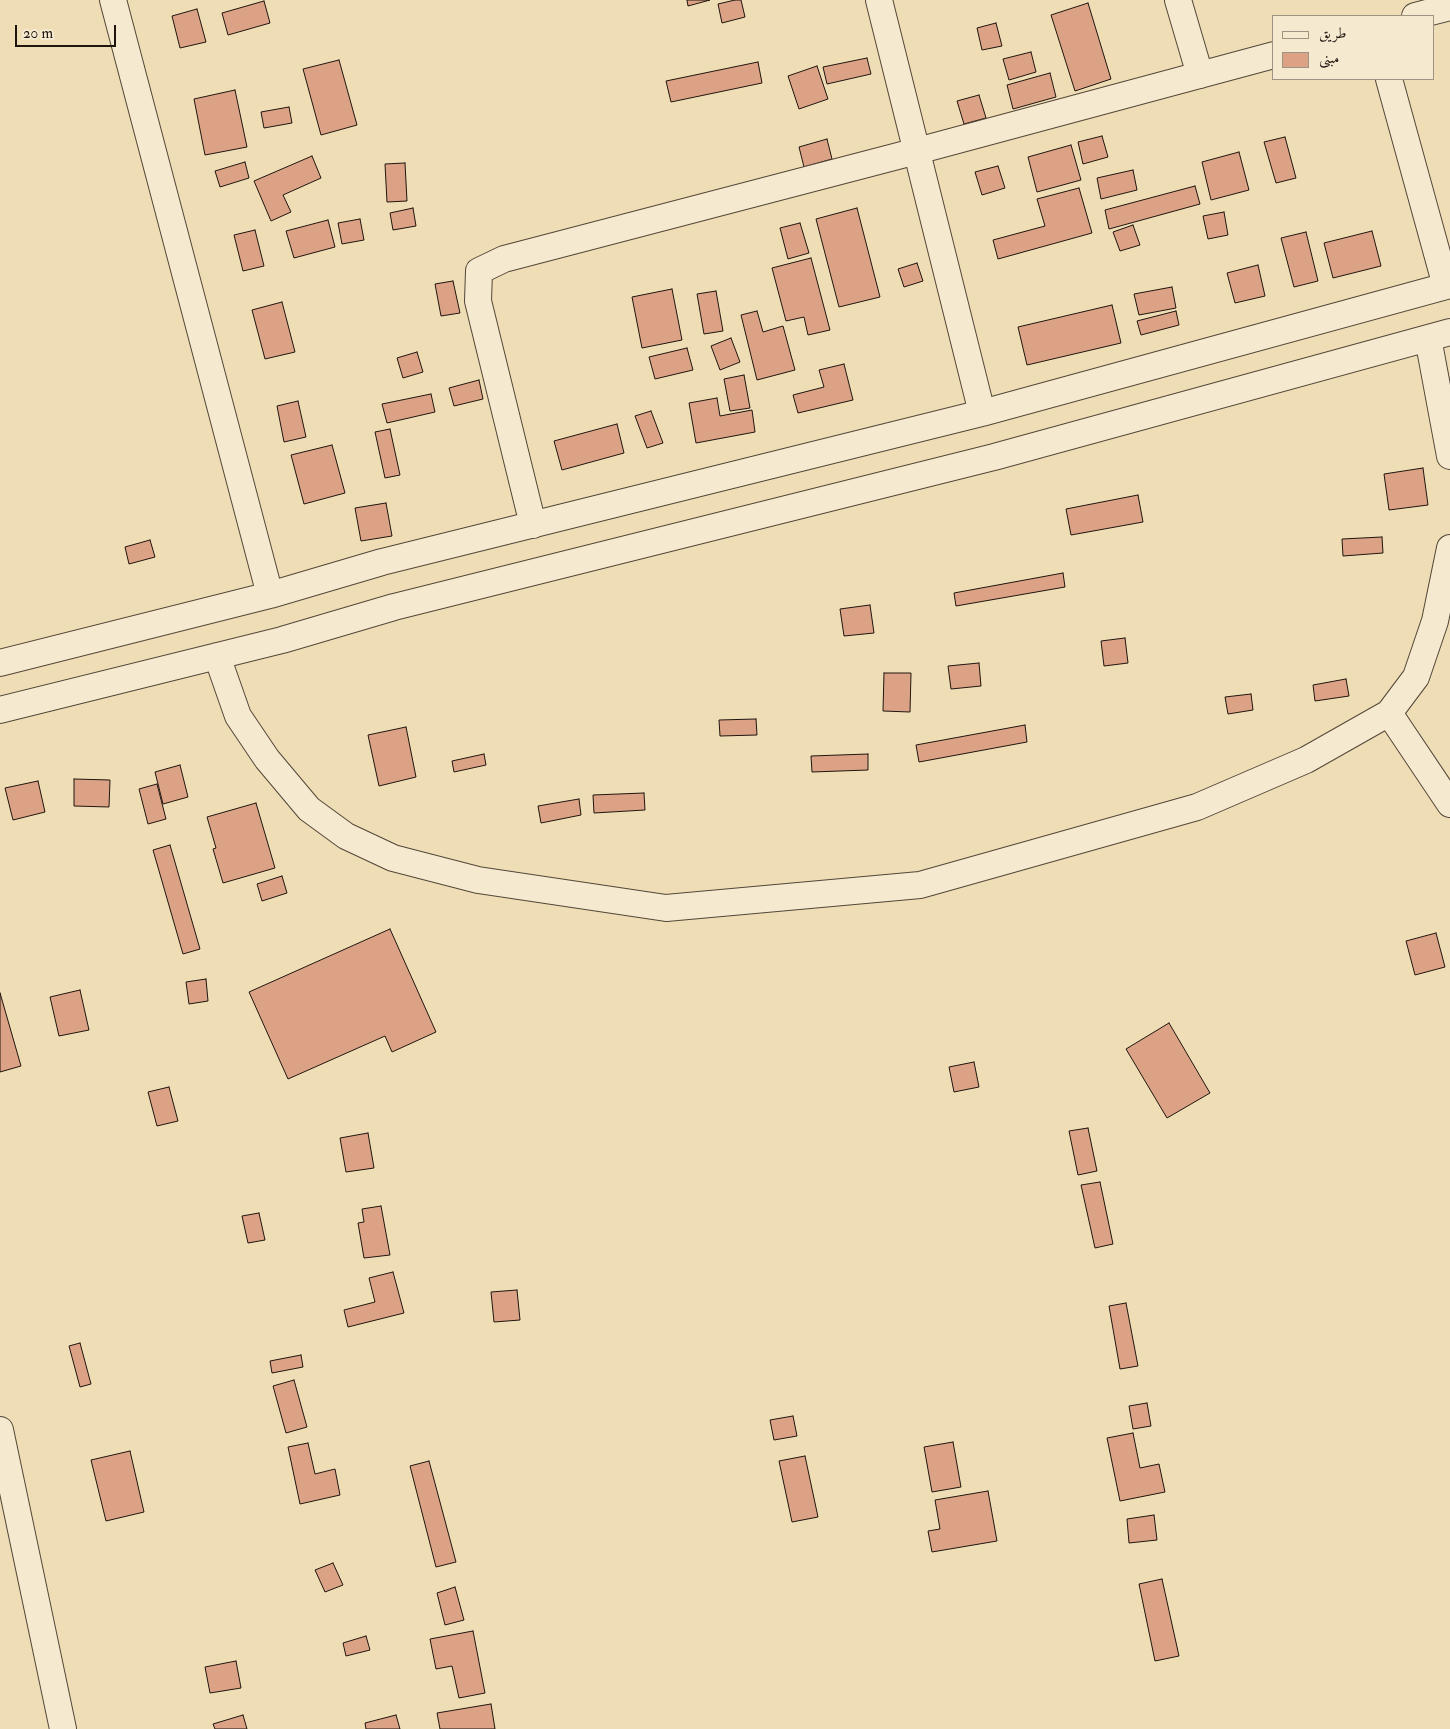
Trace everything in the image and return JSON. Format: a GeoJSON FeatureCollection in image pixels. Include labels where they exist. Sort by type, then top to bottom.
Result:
{"type":"FeatureCollection","features":[{"type":"Feature","properties":{"kind":"street"},"geometry":{"type":"LineString","coordinates":[[113,0],[270,595]]}},
{"type":"Feature","properties":{"kind":"street"},"geometry":{"type":"LineString","coordinates":[[878,0],[982,413]]}},
{"type":"Feature","properties":{"kind":"street"},"geometry":{"type":"LineString","coordinates":[[1178,0],[1200,75]]}},
{"type":"Feature","properties":{"kind":"street"},"geometry":{"type":"LineString","coordinates":[[1419,15],[1450,7]]}},
{"type":"Feature","properties":{"kind":"street"},"geometry":{"type":"LineString","coordinates":[[533,525],[478,301],[479,271],[504,259],[1272,56]]}},
{"type":"Feature","properties":{"kind":"street"},"geometry":{"type":"LineString","coordinates":[[0,663],[270,595],[382,562],[982,413],[1448,286],[1389,80]]}},
{"type":"Feature","properties":{"kind":"street"},"geometry":{"type":"LineString","coordinates":[[0,710],[282,640],[394,607],[994,457],[1439,335],[1450,456]]}},
{"type":"Feature","properties":{"kind":"street"},"geometry":{"type":"LineString","coordinates":[[217,656],[238,716],[266,759],[309,809],[346,836],[393,858],[478,880],[666,908],[920,885],[1197,807],[1306,760],[1389,713],[1416,677],[1435,621],[1450,548]]}},
{"type":"Feature","properties":{"kind":"street"},"geometry":{"type":"LineString","coordinates":[[1389,713],[1450,804]]}},
{"type":"Feature","properties":{"kind":"street"},"geometry":{"type":"LineString","coordinates":[[0,1430],[63,1729]]}},
{"type":"Feature","properties":{"kind":"building"},"geometry":{"type":"Polygon","coordinates":[[[687,0],[710,0],[688,6],[687,0]]]}},
{"type":"Feature","properties":{"kind":"building"},"geometry":{"type":"Polygon","coordinates":[[[741,0],[745,17],[722,23],[718,4],[741,0]]]}},
{"type":"Feature","properties":{"kind":"building"},"geometry":{"type":"Polygon","coordinates":[[[264,1],[270,23],[228,35],[222,13],[264,1]]]}},
{"type":"Feature","properties":{"kind":"building"},"geometry":{"type":"Polygon","coordinates":[[[1088,3],[1111,79],[1075,91],[1051,15],[1088,3]]]}},
{"type":"Feature","properties":{"kind":"building"},"geometry":{"type":"Polygon","coordinates":[[[197,9],[206,42],[180,48],[172,16],[197,9]]]}},
{"type":"Feature","properties":{"kind":"building"},"geometry":{"type":"Polygon","coordinates":[[[996,23],[1002,46],[982,50],[977,28],[996,23]]]}},
{"type":"Feature","properties":{"kind":"building"},"geometry":{"type":"Polygon","coordinates":[[[1031,52],[1036,72],[1009,80],[1003,59],[1031,52]]]}},
{"type":"Feature","properties":{"kind":"building"},"geometry":{"type":"Polygon","coordinates":[[[867,58],[871,74],[827,84],[823,67],[867,58]]]}},
{"type":"Feature","properties":{"kind":"building"},"geometry":{"type":"Polygon","coordinates":[[[339,60],[357,125],[321,135],[303,69],[339,60]]]}},
{"type":"Feature","properties":{"kind":"building"},"geometry":{"type":"Polygon","coordinates":[[[758,62],[762,83],[671,102],[666,81],[758,62]]]}},
{"type":"Feature","properties":{"kind":"building"},"geometry":{"type":"Polygon","coordinates":[[[817,66],[828,99],[799,109],[788,76],[817,66]]]}},
{"type":"Feature","properties":{"kind":"building"},"geometry":{"type":"Polygon","coordinates":[[[1050,73],[1056,97],[1013,109],[1007,85],[1050,73]]]}},
{"type":"Feature","properties":{"kind":"building"},"geometry":{"type":"Polygon","coordinates":[[[235,90],[247,147],[205,155],[194,99],[235,90]]]}},
{"type":"Feature","properties":{"kind":"building"},"geometry":{"type":"Polygon","coordinates":[[[979,95],[986,118],[964,124],[957,101],[979,95]]]}},
{"type":"Feature","properties":{"kind":"building"},"geometry":{"type":"Polygon","coordinates":[[[289,107],[292,123],[264,128],[261,112],[289,107]]]}},
{"type":"Feature","properties":{"kind":"building"},"geometry":{"type":"Polygon","coordinates":[[[1102,136],[1108,157],[1083,164],[1078,142],[1102,136]]]}},
{"type":"Feature","properties":{"kind":"building"},"geometry":{"type":"Polygon","coordinates":[[[1285,137],[1296,178],[1276,183],[1264,142],[1285,137]]]}},
{"type":"Feature","properties":{"kind":"building"},"geometry":{"type":"Polygon","coordinates":[[[827,139],[832,159],[804,167],[799,147],[827,139]]]}},
{"type":"Feature","properties":{"kind":"building"},"geometry":{"type":"Polygon","coordinates":[[[1071,145],[1081,180],[1037,192],[1028,157],[1071,145]]]}},
{"type":"Feature","properties":{"kind":"building"},"geometry":{"type":"Polygon","coordinates":[[[1239,152],[1249,190],[1211,200],[1202,162],[1239,152]]]}},
{"type":"Feature","properties":{"kind":"building"},"geometry":{"type":"Polygon","coordinates":[[[312,156],[321,178],[283,195],[291,212],[271,221],[254,181],[312,156]]]}},
{"type":"Feature","properties":{"kind":"building"},"geometry":{"type":"Polygon","coordinates":[[[245,162],[249,178],[220,187],[215,171],[245,162]]]}},
{"type":"Feature","properties":{"kind":"building"},"geometry":{"type":"Polygon","coordinates":[[[405,163],[407,201],[387,202],[385,164],[405,163]]]}},
{"type":"Feature","properties":{"kind":"building"},"geometry":{"type":"Polygon","coordinates":[[[998,166],[1005,188],[982,195],[975,172],[998,166]]]}},
{"type":"Feature","properties":{"kind":"building"},"geometry":{"type":"Polygon","coordinates":[[[1133,170],[1137,190],[1101,199],[1097,178],[1133,170]]]}},
{"type":"Feature","properties":{"kind":"building"},"geometry":{"type":"Polygon","coordinates":[[[1195,186],[1200,204],[1109,229],[1105,210],[1195,186]]]}},
{"type":"Feature","properties":{"kind":"building"},"geometry":{"type":"Polygon","coordinates":[[[1079,188],[1092,233],[998,259],[993,240],[1045,226],[1037,199],[1079,188]]]}},
{"type":"Feature","properties":{"kind":"building"},"geometry":{"type":"Polygon","coordinates":[[[413,208],[416,226],[393,230],[390,213],[413,208]]]}},
{"type":"Feature","properties":{"kind":"building"},"geometry":{"type":"Polygon","coordinates":[[[857,208],[880,297],[839,307],[816,219],[857,208]]]}},
{"type":"Feature","properties":{"kind":"building"},"geometry":{"type":"Polygon","coordinates":[[[1224,212],[1228,235],[1208,239],[1203,216],[1224,212]]]}},
{"type":"Feature","properties":{"kind":"building"},"geometry":{"type":"Polygon","coordinates":[[[360,219],[364,240],[342,244],[338,223],[360,219]]]}},
{"type":"Feature","properties":{"kind":"building"},"geometry":{"type":"Polygon","coordinates":[[[328,220],[335,247],[294,258],[286,231],[328,220]]]}},
{"type":"Feature","properties":{"kind":"building"},"geometry":{"type":"Polygon","coordinates":[[[800,223],[809,253],[788,259],[780,228],[800,223]]]}},
{"type":"Feature","properties":{"kind":"building"},"geometry":{"type":"Polygon","coordinates":[[[1133,225],[1140,245],[1120,251],[1113,232],[1133,225]]]}},
{"type":"Feature","properties":{"kind":"building"},"geometry":{"type":"Polygon","coordinates":[[[255,230],[264,266],[243,271],[234,235],[255,230]]]}},
{"type":"Feature","properties":{"kind":"building"},"geometry":{"type":"Polygon","coordinates":[[[1372,231],[1381,266],[1333,278],[1324,243],[1372,231]]]}},
{"type":"Feature","properties":{"kind":"building"},"geometry":{"type":"Polygon","coordinates":[[[1306,232],[1318,281],[1294,287],[1281,238],[1306,232]]]}},
{"type":"Feature","properties":{"kind":"building"},"geometry":{"type":"Polygon","coordinates":[[[811,258],[830,330],[808,335],[804,317],[786,321],[772,268],[811,258]]]}},
{"type":"Feature","properties":{"kind":"building"},"geometry":{"type":"Polygon","coordinates":[[[917,263],[923,281],[904,287],[898,269],[917,263]]]}},
{"type":"Feature","properties":{"kind":"building"},"geometry":{"type":"Polygon","coordinates":[[[1258,265],[1265,296],[1235,303],[1227,273],[1258,265]]]}},
{"type":"Feature","properties":{"kind":"building"},"geometry":{"type":"Polygon","coordinates":[[[453,281],[460,313],[441,316],[435,284],[453,281]]]}},
{"type":"Feature","properties":{"kind":"building"},"geometry":{"type":"Polygon","coordinates":[[[1172,287],[1176,308],[1139,315],[1134,294],[1172,287]]]}},
{"type":"Feature","properties":{"kind":"building"},"geometry":{"type":"Polygon","coordinates":[[[672,289],[682,340],[642,348],[632,297],[672,289]]]}},
{"type":"Feature","properties":{"kind":"building"},"geometry":{"type":"Polygon","coordinates":[[[716,291],[723,331],[704,334],[697,294],[716,291]]]}},
{"type":"Feature","properties":{"kind":"building"},"geometry":{"type":"Polygon","coordinates":[[[282,302],[295,352],[265,359],[252,310],[282,302]]]}},
{"type":"Feature","properties":{"kind":"building"},"geometry":{"type":"Polygon","coordinates":[[[1112,305],[1121,343],[1027,365],[1018,327],[1112,305]]]}},
{"type":"Feature","properties":{"kind":"building"},"geometry":{"type":"Polygon","coordinates":[[[757,311],[763,332],[783,326],[795,370],[757,380],[741,315],[757,311]]]}},
{"type":"Feature","properties":{"kind":"building"},"geometry":{"type":"Polygon","coordinates":[[[1176,311],[1179,325],[1141,335],[1137,321],[1176,311]]]}},
{"type":"Feature","properties":{"kind":"building"},"geometry":{"type":"Polygon","coordinates":[[[731,338],[740,362],[720,370],[711,346],[731,338]]]}},
{"type":"Feature","properties":{"kind":"building"},"geometry":{"type":"Polygon","coordinates":[[[687,348],[693,370],[655,379],[649,357],[687,348]]]}},
{"type":"Feature","properties":{"kind":"building"},"geometry":{"type":"Polygon","coordinates":[[[417,352],[423,372],[403,378],[397,358],[417,352]]]}},
{"type":"Feature","properties":{"kind":"building"},"geometry":{"type":"Polygon","coordinates":[[[844,364],[853,400],[798,413],[793,395],[824,387],[819,370],[844,364]]]}},
{"type":"Feature","properties":{"kind":"building"},"geometry":{"type":"Polygon","coordinates":[[[744,375],[750,408],[730,411],[724,379],[744,375]]]}},
{"type":"Feature","properties":{"kind":"building"},"geometry":{"type":"Polygon","coordinates":[[[479,380],[483,399],[454,406],[449,388],[479,380]]]}},
{"type":"Feature","properties":{"kind":"building"},"geometry":{"type":"Polygon","coordinates":[[[431,394],[435,412],[387,423],[382,404],[431,394]]]}},
{"type":"Feature","properties":{"kind":"building"},"geometry":{"type":"Polygon","coordinates":[[[717,398],[720,416],[752,410],[755,432],[696,443],[689,403],[717,398]]]}},
{"type":"Feature","properties":{"kind":"building"},"geometry":{"type":"Polygon","coordinates":[[[298,401],[306,437],[284,442],[277,406],[298,401]]]}},
{"type":"Feature","properties":{"kind":"building"},"geometry":{"type":"Polygon","coordinates":[[[651,411],[663,443],[647,448],[635,416],[651,411]]]}},
{"type":"Feature","properties":{"kind":"building"},"geometry":{"type":"Polygon","coordinates":[[[617,424],[624,453],[562,470],[554,441],[617,424]]]}},
{"type":"Feature","properties":{"kind":"building"},"geometry":{"type":"Polygon","coordinates":[[[390,429],[400,475],[385,478],[375,432],[390,429]]]}},
{"type":"Feature","properties":{"kind":"building"},"geometry":{"type":"Polygon","coordinates":[[[332,445],[345,493],[304,504],[291,455],[332,445]]]}},
{"type":"Feature","properties":{"kind":"building"},"geometry":{"type":"Polygon","coordinates":[[[1423,468],[1428,505],[1389,510],[1384,474],[1423,468]]]}},
{"type":"Feature","properties":{"kind":"building"},"geometry":{"type":"Polygon","coordinates":[[[1138,495],[1143,522],[1071,535],[1066,509],[1138,495]]]}},
{"type":"Feature","properties":{"kind":"building"},"geometry":{"type":"Polygon","coordinates":[[[386,503],[392,536],[361,541],[355,508],[386,503]]]}},
{"type":"Feature","properties":{"kind":"building"},"geometry":{"type":"Polygon","coordinates":[[[1382,537],[1383,553],[1343,556],[1342,539],[1382,537]]]}},
{"type":"Feature","properties":{"kind":"building"},"geometry":{"type":"Polygon","coordinates":[[[150,540],[155,557],[129,564],[125,547],[150,540]]]}},
{"type":"Feature","properties":{"kind":"building"},"geometry":{"type":"Polygon","coordinates":[[[1063,573],[1065,587],[956,606],[954,593],[1063,573]]]}},
{"type":"Feature","properties":{"kind":"building"},"geometry":{"type":"Polygon","coordinates":[[[870,605],[874,633],[844,636],[840,609],[870,605]]]}},
{"type":"Feature","properties":{"kind":"building"},"geometry":{"type":"Polygon","coordinates":[[[1125,638],[1128,663],[1104,666],[1101,641],[1125,638]]]}},
{"type":"Feature","properties":{"kind":"building"},"geometry":{"type":"Polygon","coordinates":[[[979,663],[981,686],[951,689],[948,666],[979,663]]]}},
{"type":"Feature","properties":{"kind":"building"},"geometry":{"type":"Polygon","coordinates":[[[884,673],[911,673],[910,712],[883,711],[884,673]]]}},
{"type":"Feature","properties":{"kind":"building"},"geometry":{"type":"Polygon","coordinates":[[[1346,679],[1349,696],[1315,701],[1313,685],[1346,679]]]}},
{"type":"Feature","properties":{"kind":"building"},"geometry":{"type":"Polygon","coordinates":[[[1251,694],[1253,710],[1228,714],[1225,697],[1251,694]]]}},
{"type":"Feature","properties":{"kind":"building"},"geometry":{"type":"Polygon","coordinates":[[[756,719],[757,735],[720,736],[719,720],[756,719]]]}},
{"type":"Feature","properties":{"kind":"building"},"geometry":{"type":"Polygon","coordinates":[[[1025,725],[1027,742],[919,762],[916,745],[1025,725]]]}},
{"type":"Feature","properties":{"kind":"building"},"geometry":{"type":"Polygon","coordinates":[[[406,727],[416,777],[379,786],[368,735],[406,727]]]}},
{"type":"Feature","properties":{"kind":"building"},"geometry":{"type":"Polygon","coordinates":[[[484,754],[486,765],[454,772],[452,761],[484,754]]]}},
{"type":"Feature","properties":{"kind":"building"},"geometry":{"type":"Polygon","coordinates":[[[868,754],[868,770],[812,772],[811,756],[868,754]]]}},
{"type":"Feature","properties":{"kind":"building"},"geometry":{"type":"Polygon","coordinates":[[[180,765],[188,797],[163,804],[155,772],[180,765]]]}},
{"type":"Feature","properties":{"kind":"building"},"geometry":{"type":"Polygon","coordinates":[[[74,779],[110,780],[109,807],[74,806],[74,779]]]}},
{"type":"Feature","properties":{"kind":"building"},"geometry":{"type":"Polygon","coordinates":[[[38,781],[45,812],[13,820],[5,788],[38,781]]]}},
{"type":"Feature","properties":{"kind":"building"},"geometry":{"type":"Polygon","coordinates":[[[157,784],[166,819],[148,824],[139,789],[157,784]]]}},
{"type":"Feature","properties":{"kind":"building"},"geometry":{"type":"Polygon","coordinates":[[[644,793],[645,810],[594,813],[593,795],[644,793]]]}},
{"type":"Feature","properties":{"kind":"building"},"geometry":{"type":"Polygon","coordinates":[[[579,799],[581,815],[541,823],[538,806],[579,799]]]}},
{"type":"Feature","properties":{"kind":"building"},"geometry":{"type":"Polygon","coordinates":[[[256,803],[275,868],[223,883],[213,849],[216,848],[207,817],[256,803]]]}},
{"type":"Feature","properties":{"kind":"building"},"geometry":{"type":"Polygon","coordinates":[[[170,845],[200,949],[183,954],[153,850],[170,845]]]}},
{"type":"Feature","properties":{"kind":"building"},"geometry":{"type":"Polygon","coordinates":[[[282,876],[287,893],[262,901],[257,884],[282,876]]]}},
{"type":"Feature","properties":{"kind":"building"},"geometry":{"type":"Polygon","coordinates":[[[390,929],[436,1032],[392,1052],[385,1036],[288,1079],[249,992],[390,929]]]}},
{"type":"Feature","properties":{"kind":"building"},"geometry":{"type":"Polygon","coordinates":[[[1436,933],[1445,967],[1415,975],[1406,941],[1436,933]]]}},
{"type":"Feature","properties":{"kind":"building"},"geometry":{"type":"Polygon","coordinates":[[[206,979],[208,1001],[189,1004],[186,982],[206,979]]]}},
{"type":"Feature","properties":{"kind":"building"},"geometry":{"type":"Polygon","coordinates":[[[80,990],[89,1030],[59,1036],[50,997],[80,990]]]}},
{"type":"Feature","properties":{"kind":"building"},"geometry":{"type":"Polygon","coordinates":[[[0,993],[21,1066],[0,1072],[0,993]]]}},
{"type":"Feature","properties":{"kind":"building"},"geometry":{"type":"Polygon","coordinates":[[[1169,1023],[1210,1093],[1167,1118],[1126,1049],[1169,1023]]]}},
{"type":"Feature","properties":{"kind":"building"},"geometry":{"type":"Polygon","coordinates":[[[974,1062],[979,1087],[954,1092],[949,1067],[974,1062]]]}},
{"type":"Feature","properties":{"kind":"building"},"geometry":{"type":"Polygon","coordinates":[[[169,1087],[178,1121],[157,1126],[148,1092],[169,1087]]]}},
{"type":"Feature","properties":{"kind":"building"},"geometry":{"type":"Polygon","coordinates":[[[1088,1128],[1097,1171],[1078,1175],[1069,1131],[1088,1128]]]}},
{"type":"Feature","properties":{"kind":"building"},"geometry":{"type":"Polygon","coordinates":[[[368,1133],[374,1168],[346,1172],[340,1138],[368,1133]]]}},
{"type":"Feature","properties":{"kind":"building"},"geometry":{"type":"Polygon","coordinates":[[[1100,1182],[1113,1244],[1095,1248],[1081,1185],[1100,1182]]]}},
{"type":"Feature","properties":{"kind":"building"},"geometry":{"type":"Polygon","coordinates":[[[381,1206],[390,1255],[364,1258],[358,1223],[364,1222],[362,1209],[381,1206]]]}},
{"type":"Feature","properties":{"kind":"building"},"geometry":{"type":"Polygon","coordinates":[[[259,1213],[265,1240],[248,1243],[242,1216],[259,1213]]]}},
{"type":"Feature","properties":{"kind":"building"},"geometry":{"type":"Polygon","coordinates":[[[393,1272],[404,1313],[348,1327],[344,1310],[375,1302],[369,1278],[393,1272]]]}},
{"type":"Feature","properties":{"kind":"building"},"geometry":{"type":"Polygon","coordinates":[[[517,1290],[520,1320],[494,1322],[491,1292],[517,1290]]]}},
{"type":"Feature","properties":{"kind":"building"},"geometry":{"type":"Polygon","coordinates":[[[1126,1303],[1138,1366],[1120,1369],[1109,1306],[1126,1303]]]}},
{"type":"Feature","properties":{"kind":"building"},"geometry":{"type":"Polygon","coordinates":[[[80,1343],[91,1384],[80,1387],[69,1346],[80,1343]]]}},
{"type":"Feature","properties":{"kind":"building"},"geometry":{"type":"Polygon","coordinates":[[[301,1355],[303,1367],[272,1373],[270,1361],[301,1355]]]}},
{"type":"Feature","properties":{"kind":"building"},"geometry":{"type":"Polygon","coordinates":[[[294,1380],[307,1427],[286,1433],[273,1386],[294,1380]]]}},
{"type":"Feature","properties":{"kind":"building"},"geometry":{"type":"Polygon","coordinates":[[[1147,1403],[1151,1426],[1133,1429],[1129,1406],[1147,1403]]]}},
{"type":"Feature","properties":{"kind":"building"},"geometry":{"type":"Polygon","coordinates":[[[793,1416],[797,1436],[774,1440],[770,1420],[793,1416]]]}},
{"type":"Feature","properties":{"kind":"building"},"geometry":{"type":"Polygon","coordinates":[[[1133,1433],[1140,1468],[1159,1464],[1165,1492],[1120,1501],[1107,1438],[1133,1433]]]}},
{"type":"Feature","properties":{"kind":"building"},"geometry":{"type":"Polygon","coordinates":[[[953,1442],[961,1487],[932,1492],[924,1447],[953,1442]]]}},
{"type":"Feature","properties":{"kind":"building"},"geometry":{"type":"Polygon","coordinates":[[[308,1443],[315,1474],[335,1469],[340,1495],[300,1504],[288,1447],[308,1443]]]}},
{"type":"Feature","properties":{"kind":"building"},"geometry":{"type":"Polygon","coordinates":[[[130,1451],[144,1512],[106,1521],[91,1460],[130,1451]]]}},
{"type":"Feature","properties":{"kind":"building"},"geometry":{"type":"Polygon","coordinates":[[[805,1456],[818,1517],[792,1522],[779,1461],[805,1456]]]}},
{"type":"Feature","properties":{"kind":"building"},"geometry":{"type":"Polygon","coordinates":[[[429,1461],[456,1562],[436,1567],[410,1466],[429,1461]]]}},
{"type":"Feature","properties":{"kind":"building"},"geometry":{"type":"Polygon","coordinates":[[[988,1491],[997,1541],[932,1552],[928,1531],[940,1529],[935,1500],[988,1491]]]}},
{"type":"Feature","properties":{"kind":"building"},"geometry":{"type":"Polygon","coordinates":[[[1154,1515],[1157,1540],[1129,1543],[1127,1519],[1154,1515]]]}},
{"type":"Feature","properties":{"kind":"building"},"geometry":{"type":"Polygon","coordinates":[[[333,1563],[343,1585],[325,1592],[315,1570],[333,1563]]]}},
{"type":"Feature","properties":{"kind":"building"},"geometry":{"type":"Polygon","coordinates":[[[1162,1579],[1179,1656],[1155,1661],[1139,1584],[1162,1579]]]}},
{"type":"Feature","properties":{"kind":"building"},"geometry":{"type":"Polygon","coordinates":[[[455,1587],[464,1620],[445,1625],[437,1593],[455,1587]]]}},
{"type":"Feature","properties":{"kind":"building"},"geometry":{"type":"Polygon","coordinates":[[[473,1631],[485,1693],[459,1698],[452,1666],[436,1669],[430,1639],[473,1631]]]}},
{"type":"Feature","properties":{"kind":"building"},"geometry":{"type":"Polygon","coordinates":[[[366,1636],[370,1650],[346,1656],[343,1643],[366,1636]]]}},
{"type":"Feature","properties":{"kind":"building"},"geometry":{"type":"Polygon","coordinates":[[[236,1661],[241,1688],[210,1693],[205,1667],[236,1661]]]}},
{"type":"Feature","properties":{"kind":"building"},"geometry":{"type":"Polygon","coordinates":[[[491,1704],[495,1729],[440,1729],[437,1713],[491,1704]]]}},
{"type":"Feature","properties":{"kind":"building"},"geometry":{"type":"Polygon","coordinates":[[[243,1715],[247,1729],[215,1729],[213,1724],[243,1715]]]}},
{"type":"Feature","properties":{"kind":"building"},"geometry":{"type":"Polygon","coordinates":[[[396,1715],[400,1729],[366,1729],[365,1723],[396,1715]]]}}]}
